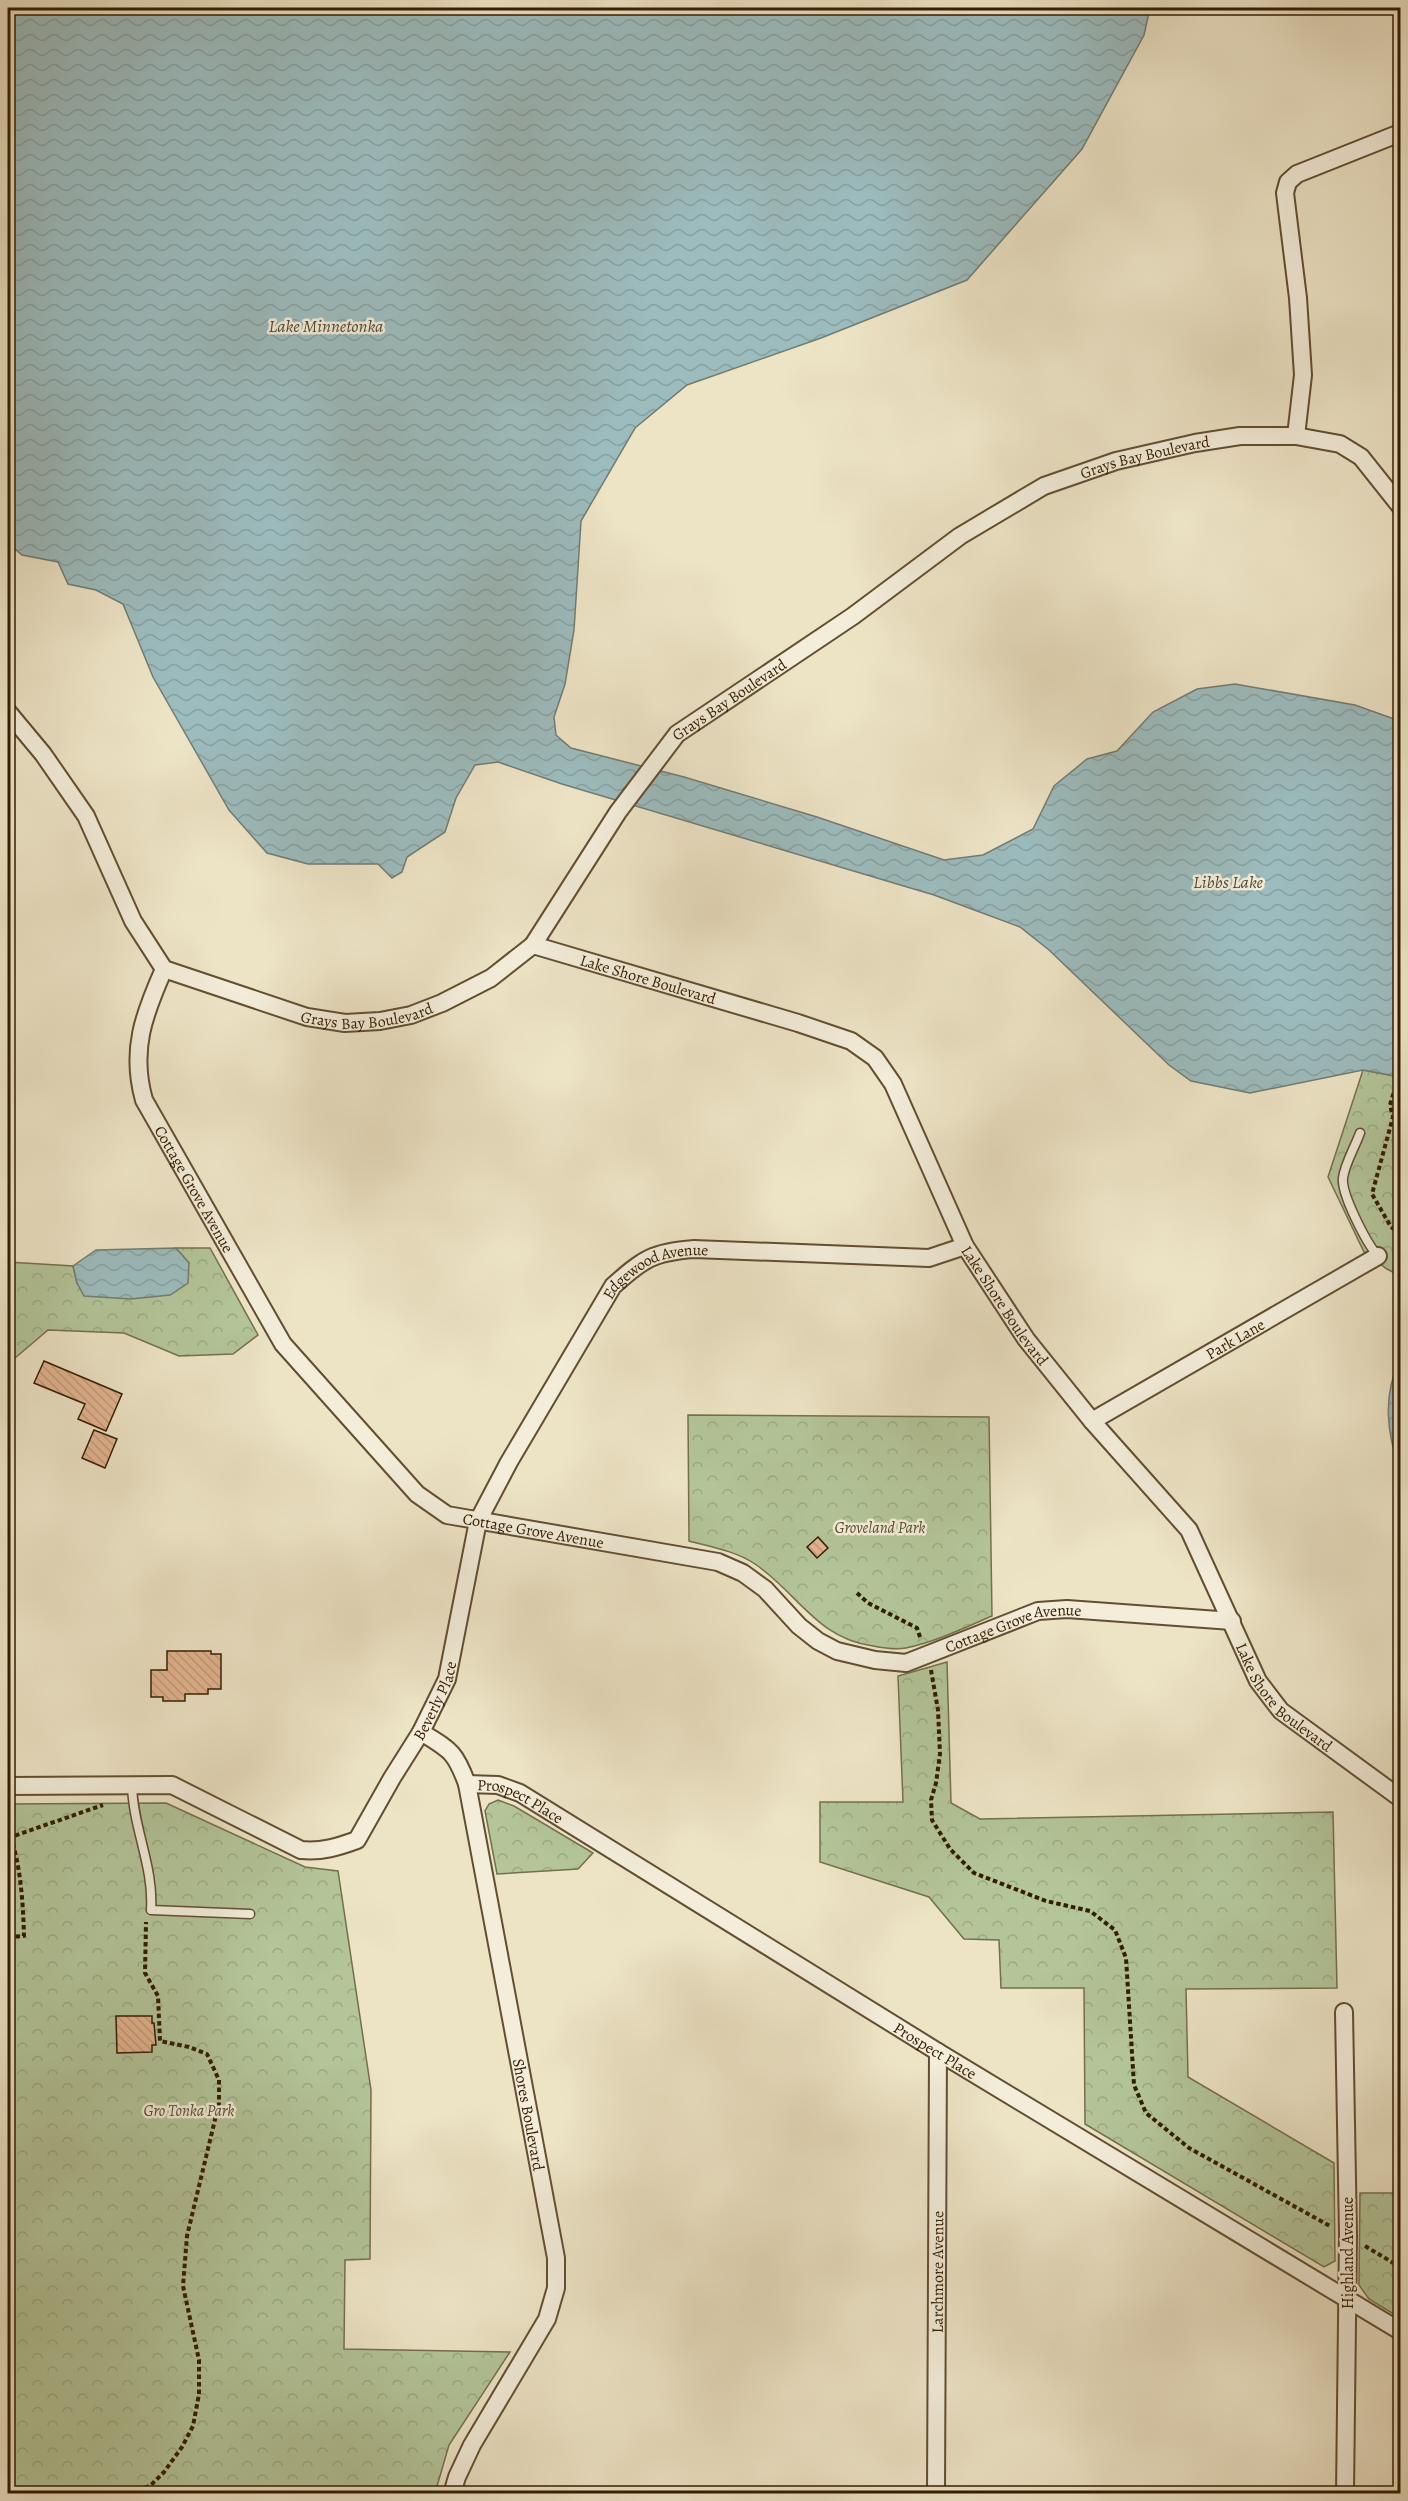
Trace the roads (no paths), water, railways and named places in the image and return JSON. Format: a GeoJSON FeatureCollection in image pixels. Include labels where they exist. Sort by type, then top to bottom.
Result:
{"type":"FeatureCollection","features":[{"type":"Feature","properties":{"kind":"street"},"geometry":{"type":"LineString","coordinates":[[1296,436],[1303,375],[1298,298],[1285,193],[1288,182],[1297,174],[1401,133]]}},
{"type":"Feature","properties":{"kind":"street","name":"Grays Bay Boulevard"},"geometry":{"type":"LineString","coordinates":[[164,969],[307,1017],[345,1023],[380,1021],[411,1015],[442,1003],[491,978],[533,945],[618,812],[677,734],[853,616],[960,536],[1044,486],[1116,461],[1195,443],[1240,436],[1296,436],[1340,444],[1361,457],[1401,506]]}},
{"type":"Feature","properties":{"kind":"street"},"geometry":{"type":"LineString","coordinates":[[8,712],[43,754],[86,816],[133,921],[164,969]]}},
{"type":"Feature","properties":{"kind":"street","name":"Lake Shore Boulevard"},"geometry":{"type":"LineString","coordinates":[[533,945],[798,1023],[850,1041],[875,1058],[893,1084],[965,1246],[1026,1339],[1092,1421],[1189,1530],[1258,1681],[1281,1711],[1401,1798]]}},
{"type":"Feature","properties":{"kind":"street","name":"Cottage Grove Avenue"},"geometry":{"type":"LineString","coordinates":[[164,969],[144,1014],[139,1043],[138,1080],[153,1118],[283,1344],[417,1494],[447,1515],[718,1562],[743,1573],[765,1590],[818,1641],[837,1651],[875,1660],[906,1663],[1038,1611],[1067,1609],[1232,1621]]}},
{"type":"Feature","properties":{"kind":"street","name":"Edgewood Avenue"},"geometry":{"type":"LineString","coordinates":[[478,1521],[508,1462],[612,1286],[638,1264],[666,1251],[694,1249],[929,1258],[965,1246]]}},
{"type":"Feature","properties":{"kind":"street","name":"Park Lane"},"geometry":{"type":"LineString","coordinates":[[1092,1421],[1378,1256]]}},
{"type":"Feature","properties":{"kind":"street","name":"Beverly Place"},"geometry":{"type":"LineString","coordinates":[[132,1784],[172,1785],[301,1850],[316,1852],[334,1849],[357,1840],[421,1732],[447,1679],[478,1521]]}},
{"type":"Feature","properties":{"kind":"street","name":"Shores Boulevard"},"geometry":{"type":"LineString","coordinates":[[421,1732],[442,1745],[458,1759],[466,1784],[556,2258],[556,2288],[547,2319],[472,2445],[452,2493]]}},
{"type":"Feature","properties":{"kind":"street"},"geometry":{"type":"LineString","coordinates":[[8,1786],[132,1784]]}},
{"type":"Feature","properties":{"kind":"street","name":"Prospect Place"},"geometry":{"type":"LineString","coordinates":[[466,1784],[498,1785],[520,1793],[938,2052],[1401,2331]]}},
{"type":"Feature","properties":{"kind":"street","name":"Highland Avenue"},"geometry":{"type":"LineString","coordinates":[[1344,2012],[1348,2235],[1345,2493]]}},
{"type":"Feature","properties":{"kind":"street","name":"Larchmore Avenue"},"geometry":{"type":"LineString","coordinates":[[936,2493],[938,2052]]}},
{"type":"Feature","properties":{"kind":"lane"},"geometry":{"type":"LineString","coordinates":[[1360,1133],[1343,1179],[1368,1246],[1378,1256]]}},
{"type":"Feature","properties":{"kind":"lane"},"geometry":{"type":"LineString","coordinates":[[132,1784],[135,1821],[153,1890],[151,1910],[250,1914]]}},
{"type":"Feature","properties":{"kind":"water","name":"Lake Minnetonka"},"geometry":{"type":"Polygon","coordinates":[[[8,8],[1150,8],[1144,35],[1082,149],[967,280],[821,338],[687,385],[635,428],[581,521],[574,630],[565,684],[554,717],[556,735],[571,748],[684,777],[817,817],[944,860],[983,855],[1033,829],[1054,786],[1087,759],[1117,751],[1153,712],[1197,689],[1235,684],[1355,705],[1400,721],[1400,1077],[1363,1070],[1250,1093],[1191,1081],[1169,1065],[1049,950],[1020,927],[934,895],[562,784],[498,762],[475,765],[456,798],[445,832],[407,857],[402,872],[392,878],[378,864],[308,864],[267,853],[229,810],[153,677],[123,604],[96,590],[68,584],[58,562],[22,555],[8,543],[8,8]]]}},
{"type":"Feature","properties":{"kind":"water"},"geometry":{"type":"Polygon","coordinates":[[[176,1248],[189,1263],[188,1283],[170,1295],[131,1299],[84,1296],[77,1283],[73,1266],[96,1250],[176,1248]]]}},
{"type":"Feature","properties":{"kind":"water"},"geometry":{"type":"Polygon","coordinates":[[[1400,1359],[1400,1471],[1392,1443],[1388,1415],[1394,1373],[1400,1359]]]}},
{"type":"Feature","properties":{"kind":"water label","name":"Libbs Lake"},"geometry":{"type":"Point","coordinates":[1228,882]}},
{"type":"Feature","properties":{"kind":"park label","name":"Groveland Park"},"geometry":{"type":"Point","coordinates":[880,1527]}},
{"type":"Feature","properties":{"kind":"park label","name":"Gro Tonka Park"},"geometry":{"type":"Point","coordinates":[189,2110]}}]}
